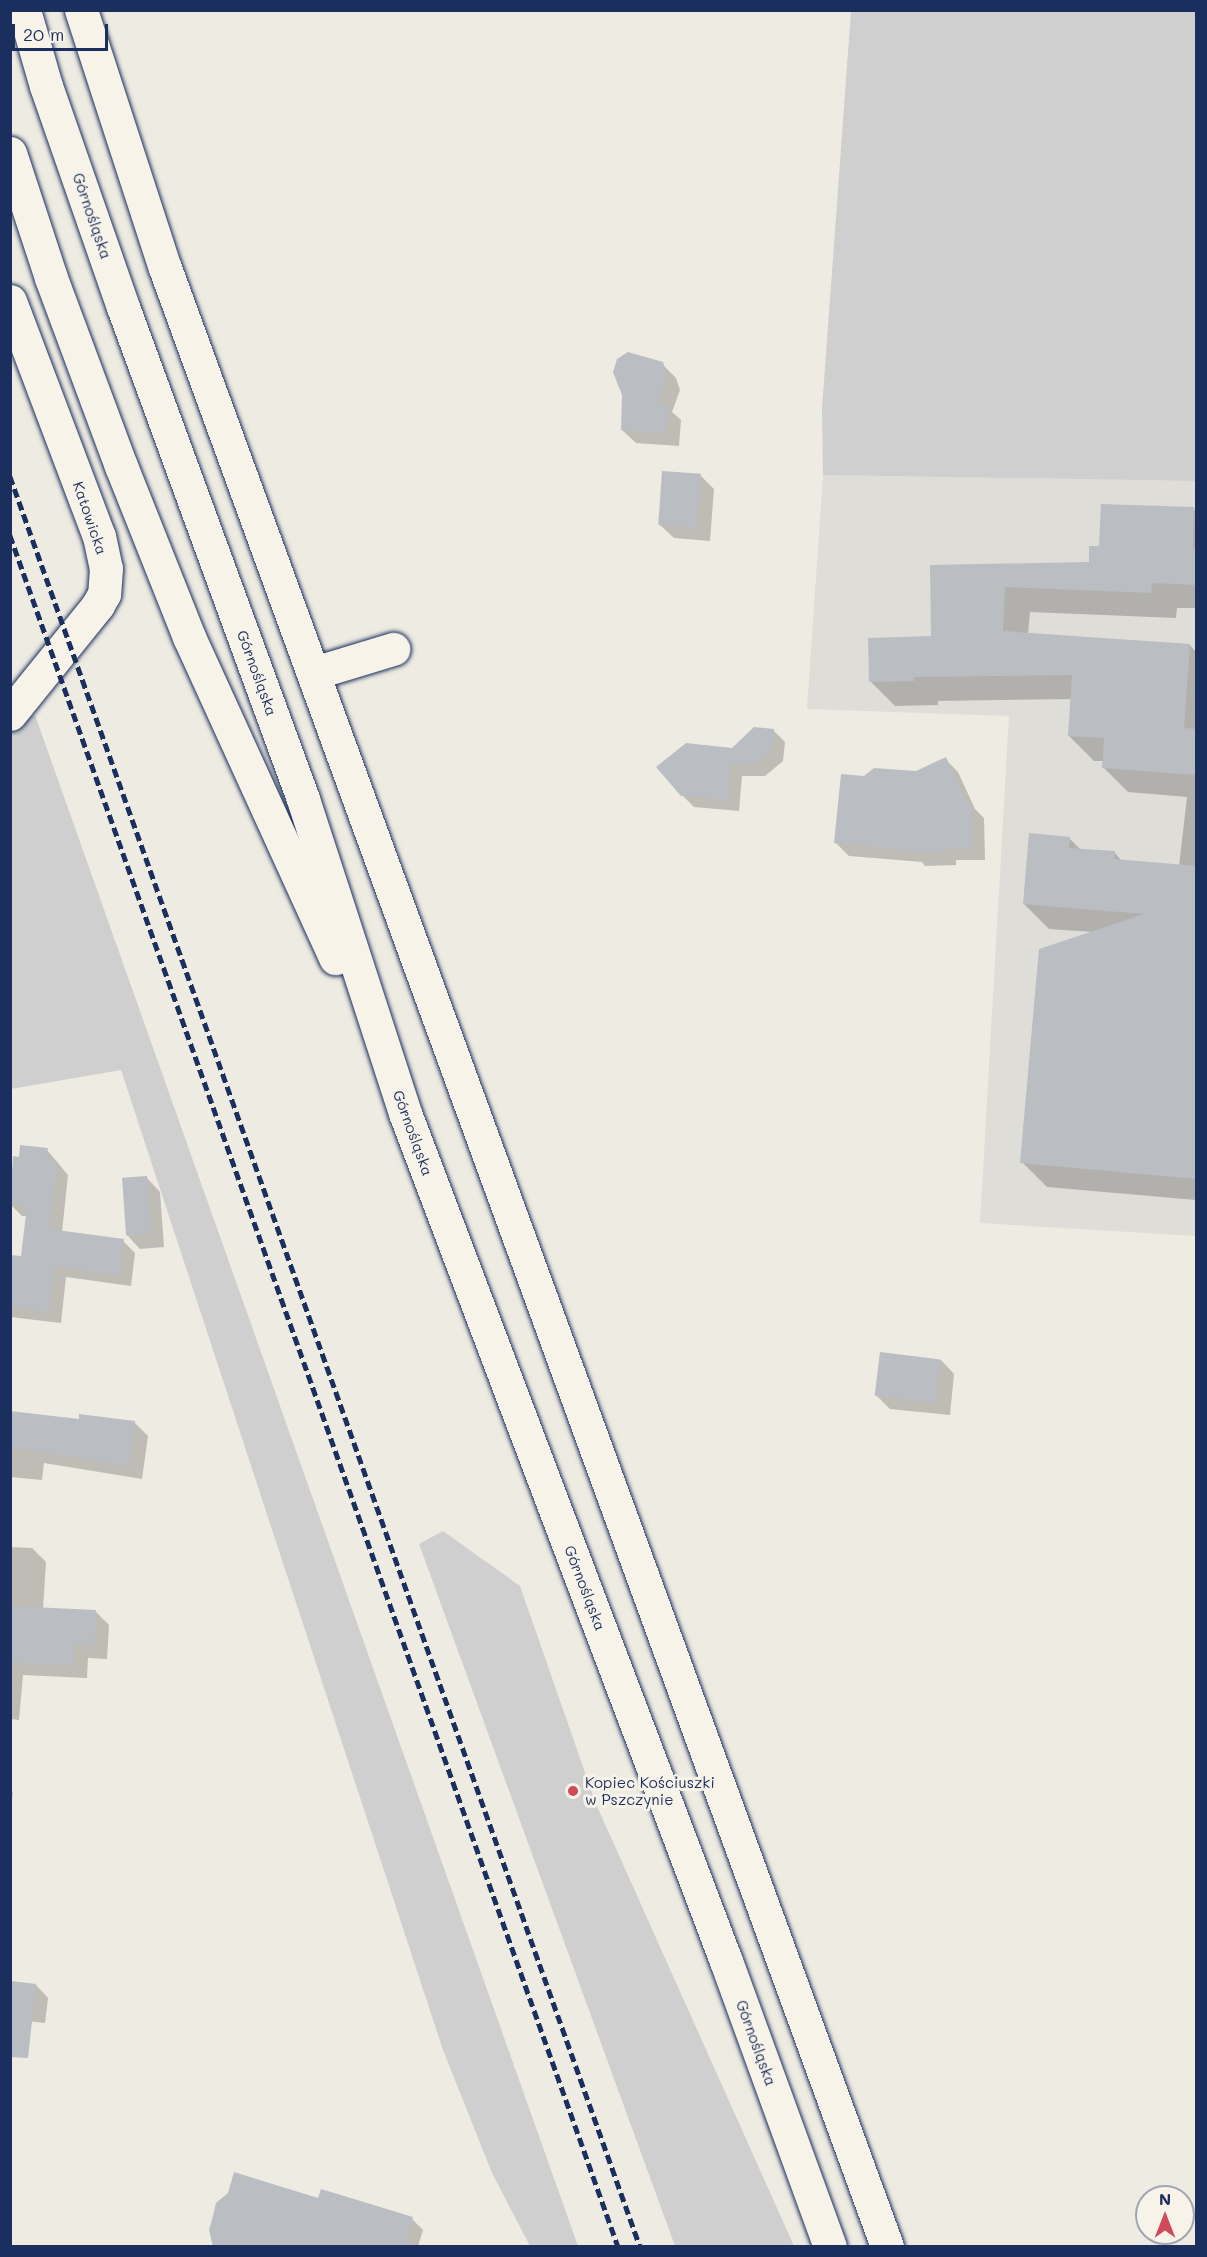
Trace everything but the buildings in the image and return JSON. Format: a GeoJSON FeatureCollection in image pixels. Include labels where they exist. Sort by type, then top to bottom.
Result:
{"type":"FeatureCollection","features":[{"type":"Feature","properties":{"kind":"main road","name":"Górnośląska"},"geometry":{"type":"LineString","coordinates":[[24,10],[46,86],[123,307],[303,799],[405,1113],[722,1950],[830,2247]]}},
{"type":"Feature","properties":{"kind":"main road"},"geometry":{"type":"LineString","coordinates":[[81,10],[147,217],[887,2247]]}},
{"type":"Feature","properties":{"kind":"main road"},"geometry":{"type":"LineString","coordinates":[[10,153],[47,268],[121,466],[189,637],[405,1113]]}},
{"type":"Feature","properties":{"kind":"main road","name":"Katowicka"},"geometry":{"type":"LineString","coordinates":[[10,301],[99,536],[106,568],[104,594],[98,605],[10,714]]}},
{"type":"Feature","properties":{"kind":"main road"},"geometry":{"type":"LineString","coordinates":[[314,673],[393,649]]}},
{"type":"Feature","properties":{"kind":"shaded area"},"geometry":{"type":"Polygon","coordinates":[[[851,11],[1196,11],[1196,481],[823,475],[822,409],[851,11]]]}},
{"type":"Feature","properties":{"kind":"shaded area"},"geometry":{"type":"Polygon","coordinates":[[[823,475],[1196,481],[1196,1236],[980,1223],[1009,716],[807,709],[823,475]]]}},
{"type":"Feature","properties":{"kind":"shaded area"},"geometry":{"type":"Polygon","coordinates":[[[35,715],[578,2246],[530,2246],[492,2173],[443,2050],[121,1070],[11,1089],[11,728],[35,715]]]}},
{"type":"Feature","properties":{"kind":"shaded area"},"geometry":{"type":"Polygon","coordinates":[[[443,1531],[520,1586],[596,1804],[794,2246],[675,2246],[419,1544],[443,1531]]]}},
{"type":"Feature","properties":{"kind":"railway"},"geometry":{"type":"LineString","coordinates":[[10,476],[640,2246]]}},
{"type":"Feature","properties":{"kind":"railway"},"geometry":{"type":"LineString","coordinates":[[10,535],[618,2246]]}},
{"type":"Feature","properties":{"kind":"place","name":"Kopiec Kościuszki w Pszczynie"},"geometry":{"type":"Point","coordinates":[573,1791]}}]}
